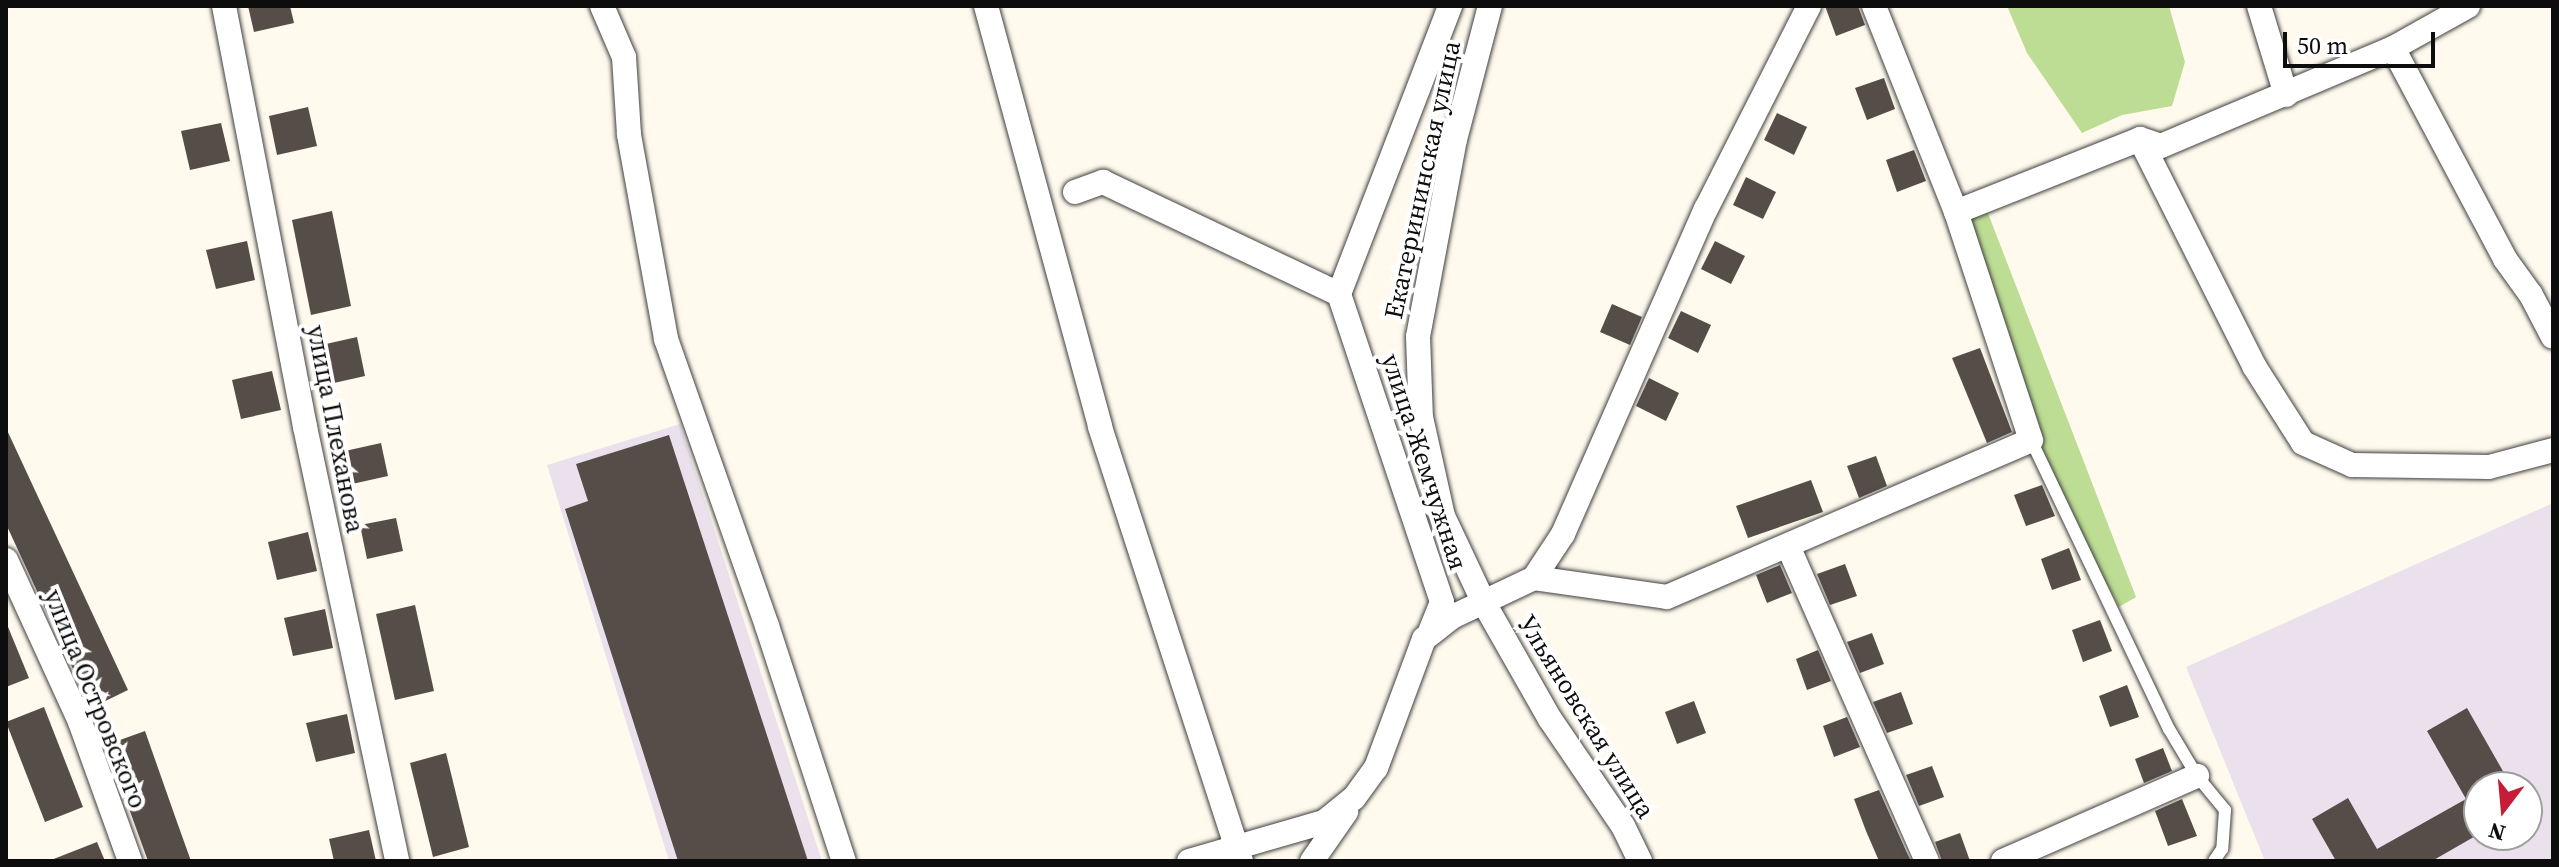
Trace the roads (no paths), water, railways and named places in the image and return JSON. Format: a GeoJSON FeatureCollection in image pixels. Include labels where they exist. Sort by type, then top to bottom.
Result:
{"type":"FeatureCollection","features":[{"type":"Feature","properties":{"kind":"street","name":"улица Плеханова"},"geometry":{"type":"LineString","coordinates":[[224,6],[305,427],[397,861]]}},
{"type":"Feature","properties":{"kind":"street"},"geometry":{"type":"LineString","coordinates":[[602,6],[624,57],[629,135],[666,339],[767,626],[844,861]]}},
{"type":"Feature","properties":{"kind":"street"},"geometry":{"type":"LineString","coordinates":[[986,6],[1100,427],[1240,855]]}},
{"type":"Feature","properties":{"kind":"street","name":"Екатерининская улица"},"geometry":{"type":"LineString","coordinates":[[1339,294],[1450,6]]}},
{"type":"Feature","properties":{"kind":"street","name":"Екатерининская улица"},"geometry":{"type":"LineString","coordinates":[[1443,516],[1421,417],[1418,337],[1455,139],[1490,6]]}},
{"type":"Feature","properties":{"kind":"street"},"geometry":{"type":"LineString","coordinates":[[1189,861],[1240,855],[1324,822],[1354,798],[1376,768],[1424,639],[1452,617],[1534,578],[1563,534],[1706,209],[1809,6]]}},
{"type":"Feature","properties":{"kind":"street"},"geometry":{"type":"LineString","coordinates":[[1534,578],[1667,597],[2031,440],[1956,212],[1874,6]]}},
{"type":"Feature","properties":{"kind":"street"},"geometry":{"type":"LineString","coordinates":[[2259,6],[2286,95]]}},
{"type":"Feature","properties":{"kind":"street"},"geometry":{"type":"LineString","coordinates":[[1956,212],[2140,139],[2161,146],[2393,48],[2468,6]]}},
{"type":"Feature","properties":{"kind":"street"},"geometry":{"type":"LineString","coordinates":[[2393,48],[2505,259],[2531,295],[2553,337]]}},
{"type":"Feature","properties":{"kind":"street"},"geometry":{"type":"LineString","coordinates":[[2140,139],[2254,366],[2303,443],[2352,465],[2489,467],[2553,450]]}},
{"type":"Feature","properties":{"kind":"street"},"geometry":{"type":"LineString","coordinates":[[1075,192],[1103,182],[1339,294]]}},
{"type":"Feature","properties":{"kind":"street","name":"улица Жемчужная"},"geometry":{"type":"LineString","coordinates":[[1312,861],[1376,768],[1442,602],[1339,294]]}},
{"type":"Feature","properties":{"kind":"street","name":"Ульяновская улица"},"geometry":{"type":"LineString","coordinates":[[1443,516],[1484,603],[1550,719],[1623,826],[1640,861]]}},
{"type":"Feature","properties":{"kind":"street"},"geometry":{"type":"LineString","coordinates":[[1788,546],[1927,861]]}},
{"type":"Feature","properties":{"kind":"street","name":"улица Островского"},"geometry":{"type":"LineString","coordinates":[[6,560],[80,722],[130,861]]}},
{"type":"Feature","properties":{"kind":"street"},"geometry":{"type":"LineString","coordinates":[[2003,861],[2197,776]]}},
{"type":"Feature","properties":{"kind":"lane"},"geometry":{"type":"LineString","coordinates":[[2031,440],[2169,729],[2197,776],[2225,810],[2222,849],[2214,861]]}}]}
